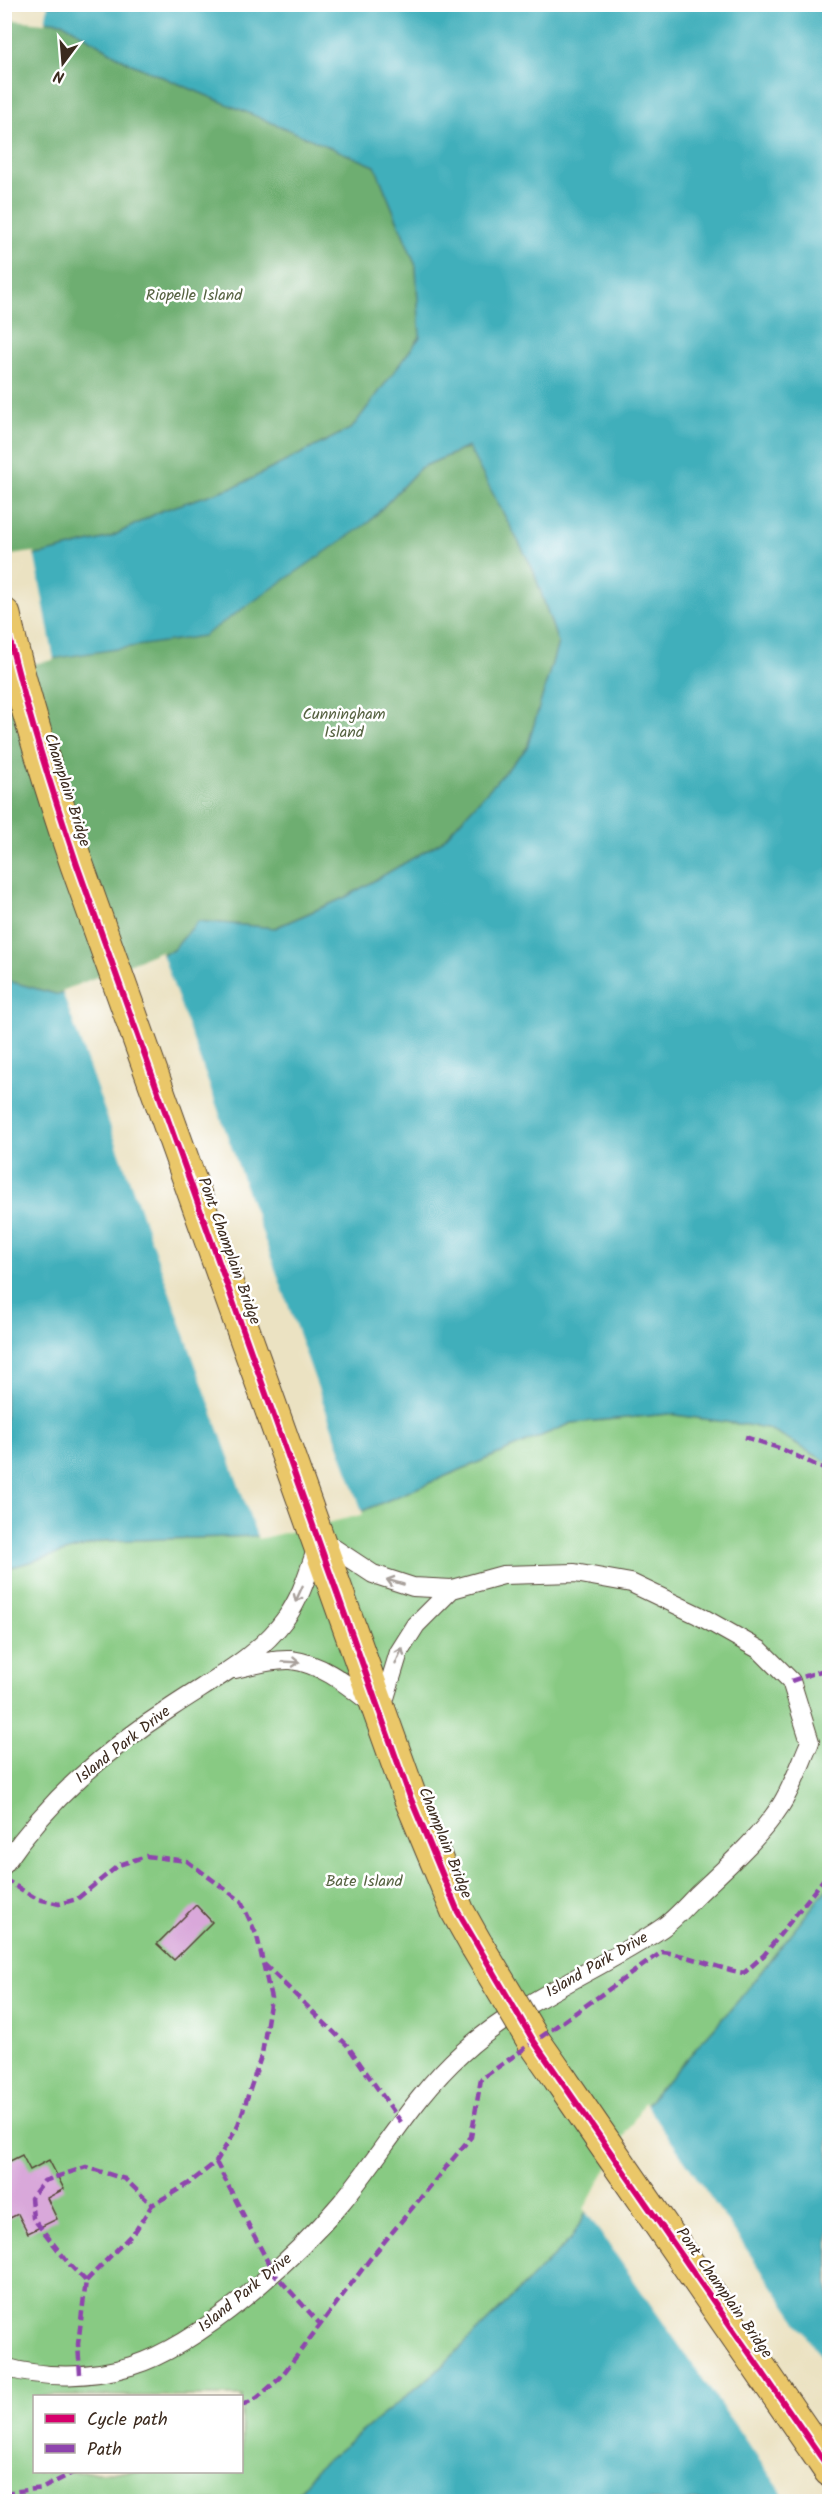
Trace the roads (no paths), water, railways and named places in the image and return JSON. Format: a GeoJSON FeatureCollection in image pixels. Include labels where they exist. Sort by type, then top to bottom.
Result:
{"type":"FeatureCollection","features":[{"type":"Feature","properties":{"kind":"main road","name":"Champlain Bridge"},"geometry":{"type":"LineString","coordinates":[[4,615],[17,672],[43,763],[116,970]]}},
{"type":"Feature","properties":{"kind":"main road","name":"Pont Champlain Bridge"},"geometry":{"type":"LineString","coordinates":[[116,970],[320,1539]]}},
{"type":"Feature","properties":{"kind":"main road","name":"Champlain Bridge"},"geometry":{"type":"LineString","coordinates":[[320,1539],[410,1797],[458,1912],[533,2040],[596,2132]]}},
{"type":"Feature","properties":{"kind":"main road","name":"Pont Champlain Bridge"},"geometry":{"type":"LineString","coordinates":[[596,2132],[830,2470]]}},
{"type":"Feature","properties":{"kind":"lane","name":"Island Park Drive"},"geometry":{"type":"LineString","coordinates":[[4,1864],[44,1814],[82,1773],[137,1731],[233,1669],[273,1635],[288,1617],[300,1593],[320,1539],[380,1577],[413,1587],[452,1589],[503,1575],[575,1573],[631,1583],[698,1615],[760,1650],[791,1681],[810,1742],[781,1804],[747,1848],[663,1927],[544,1996],[462,2053],[407,2115],[340,2204],[273,2272],[196,2332],[166,2351],[132,2366],[102,2371],[41,2375],[4,2367]]}},
{"type":"Feature","properties":{"kind":"lane","name":"Island Park Drive"},"geometry":{"type":"LineString","coordinates":[[233,1669],[289,1660],[304,1663],[325,1671],[348,1685],[381,1711],[399,1652],[416,1625],[452,1589]]}},
{"type":"Feature","properties":{"kind":"water"},"geometry":{"type":"Polygon","coordinates":[[[5,5],[829,5],[829,1463],[767,1428],[669,1414],[572,1423],[360,1512],[256,1536],[104,1541],[5,1569],[5,980],[59,995],[173,950],[198,921],[275,928],[346,897],[441,842],[527,748],[558,643],[533,569],[468,447],[420,468],[369,522],[203,636],[5,666],[5,559],[43,554],[111,537],[161,511],[239,485],[352,428],[420,337],[416,266],[375,166],[129,63],[62,22],[5,16],[5,5]]]}},
{"type":"Feature","properties":{"kind":"water"},"geometry":{"type":"Polygon","coordinates":[[[829,1886],[829,2501],[292,2502],[316,2469],[436,2372],[571,2239],[646,2105],[738,2001],[829,1886]]]}},
{"type":"Feature","properties":{"kind":"park label","name":"Riopelle Island"},"geometry":{"type":"Point","coordinates":[194,295]}},
{"type":"Feature","properties":{"kind":"park label","name":"Cunningham Island"},"geometry":{"type":"Point","coordinates":[344,723]}},
{"type":"Feature","properties":{"kind":"park label","name":"Bate Island"},"geometry":{"type":"Point","coordinates":[364,1881]}}]}
